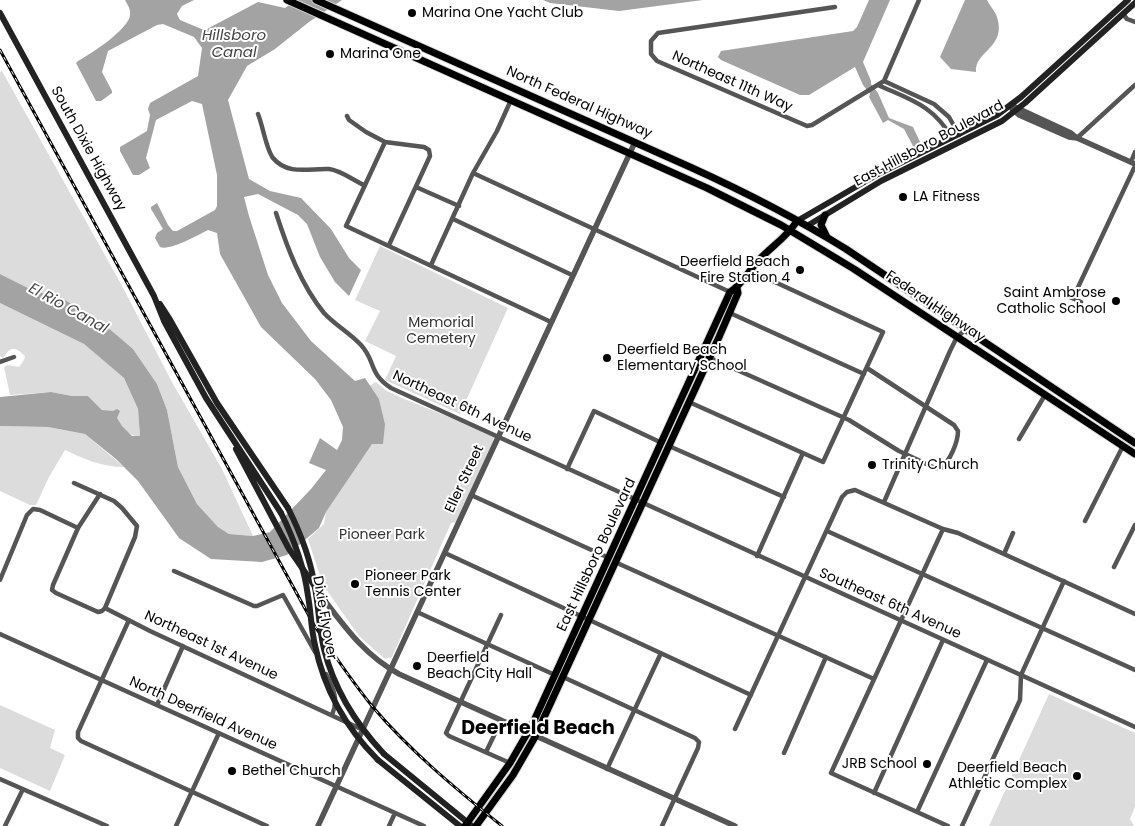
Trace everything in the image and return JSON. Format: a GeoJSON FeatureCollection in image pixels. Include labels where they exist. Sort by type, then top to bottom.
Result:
{"type":"FeatureCollection","features":[{"type":"Feature","properties":{"kind":"main road","name":"North Federal Highway"},"geometry":{"type":"LineString","coordinates":[[316,0],[721,181],[807,226]]}},
{"type":"Feature","properties":{"kind":"main road","name":"North Federal Highway"},"geometry":{"type":"LineString","coordinates":[[289,1],[715,192]]}},
{"type":"Feature","properties":{"kind":"main road","name":"East Hillsboro Boulevard"},"geometry":{"type":"LineString","coordinates":[[666,444],[676,431],[689,402],[734,290],[749,270],[791,231],[797,221],[878,174],[1014,109],[1114,12],[1132,4]]}},
{"type":"Feature","properties":{"kind":"main road","name":"East Hillsboro Boulevard"},"geometry":{"type":"LineString","coordinates":[[791,231],[807,226],[881,182],[986,130],[1014,109],[1104,32],[1132,4]]}},
{"type":"Feature","properties":{"kind":"main road"},"geometry":{"type":"LineString","coordinates":[[1104,32],[1104,28],[1115,16],[1114,12]]}},
{"type":"Feature","properties":{"kind":"main road","name":"South Dixie Highway"},"geometry":{"type":"LineString","coordinates":[[0,13],[154,296],[244,443]]}},
{"type":"Feature","properties":{"kind":"main road"},"geometry":{"type":"LineString","coordinates":[[440,68],[451,68],[460,63]]}},
{"type":"Feature","properties":{"kind":"main road"},"geometry":{"type":"LineString","coordinates":[[460,77],[467,72],[480,72]]}},
{"type":"Feature","properties":{"kind":"main road"},"geometry":{"type":"LineString","coordinates":[[534,111],[546,110],[553,105]]}},
{"type":"Feature","properties":{"kind":"main road"},"geometry":{"type":"LineString","coordinates":[[947,149],[956,141],[959,135]]}},
{"type":"Feature","properties":{"kind":"main road"},"geometry":{"type":"LineString","coordinates":[[881,182],[890,168]]}},
{"type":"Feature","properties":{"kind":"main road"},"geometry":{"type":"LineString","coordinates":[[868,190],[875,182],[878,174]]}},
{"type":"Feature","properties":{"kind":"main road","name":"Federal Highway"},"geometry":{"type":"LineString","coordinates":[[715,192],[791,231],[854,269],[1130,451]]}},
{"type":"Feature","properties":{"kind":"main road"},"geometry":{"type":"LineString","coordinates":[[825,215],[821,225],[828,238]]}},
{"type":"Feature","properties":{"kind":"main road","name":"Federal Highway"},"geometry":{"type":"LineString","coordinates":[[807,226],[828,238],[1135,443]]}},
{"type":"Feature","properties":{"kind":"main road","name":"East Hillsboro Boulevard"},"geometry":{"type":"LineString","coordinates":[[476,826],[513,776],[666,444],[673,420],[730,313],[738,293],[734,290]]}},
{"type":"Feature","properties":{"kind":"main road","name":"South Dixie Highway"},"geometry":{"type":"LineString","coordinates":[[154,296],[164,321],[206,398],[230,436]]}},
{"type":"Feature","properties":{"kind":"main road"},"geometry":{"type":"LineString","coordinates":[[1030,386],[1050,386]]}},
{"type":"Feature","properties":{"kind":"main road"},"geometry":{"type":"LineString","coordinates":[[1045,395],[1062,394]]}},
{"type":"Feature","properties":{"kind":"main road"},"geometry":{"type":"LineString","coordinates":[[673,420],[676,431]]}},
{"type":"Feature","properties":{"kind":"main road"},"geometry":{"type":"LineString","coordinates":[[230,436],[244,443]]}},
{"type":"Feature","properties":{"kind":"main road"},"geometry":{"type":"LineString","coordinates":[[230,436],[240,459],[273,520],[294,556],[325,601]]}},
{"type":"Feature","properties":{"kind":"main road","name":"Dixie Flyover"},"geometry":{"type":"LineString","coordinates":[[230,436],[281,513],[292,538],[302,566],[314,643],[325,680],[346,721],[364,746],[378,760],[466,825]]}},
{"type":"Feature","properties":{"kind":"main road","name":"Dixie Flyover"},"geometry":{"type":"LineString","coordinates":[[244,443],[288,508],[298,528],[308,556],[315,587],[323,642],[334,679],[352,714],[370,739],[384,754],[466,825]]}},
{"type":"Feature","properties":{"kind":"main road","name":"East Hillsboro Boulevard"},"geometry":{"type":"LineString","coordinates":[[466,825],[531,735]]}},
{"type":"Feature","properties":{"kind":"street"},"geometry":{"type":"LineString","coordinates":[[920,0],[884,80],[934,104],[949,117],[959,135]]}},
{"type":"Feature","properties":{"kind":"street","name":"Northeast 11th Way"},"geometry":{"type":"LineString","coordinates":[[835,7],[658,33],[651,41],[651,54],[657,61],[807,126],[812,125],[884,80]]}},
{"type":"Feature","properties":{"kind":"street"},"geometry":{"type":"LineString","coordinates":[[1123,14],[1127,19],[1135,22]]}},
{"type":"Feature","properties":{"kind":"street"},"geometry":{"type":"LineString","coordinates":[[876,86],[922,104],[935,114],[952,138]]}},
{"type":"Feature","properties":{"kind":"street"},"geometry":{"type":"LineString","coordinates":[[1077,138],[1135,86]]}},
{"type":"Feature","properties":{"kind":"street"},"geometry":{"type":"LineString","coordinates":[[912,100],[914,94]]}},
{"type":"Feature","properties":{"kind":"street"},"geometry":{"type":"LineString","coordinates":[[431,265],[473,173],[511,100]]}},
{"type":"Feature","properties":{"kind":"street"},"geometry":{"type":"LineString","coordinates":[[1014,109],[1069,137],[1077,138],[1134,164]]}},
{"type":"Feature","properties":{"kind":"street"},"geometry":{"type":"LineString","coordinates":[[935,114],[941,110]]}},
{"type":"Feature","properties":{"kind":"street"},"geometry":{"type":"LineString","coordinates":[[258,114],[269,150],[273,158],[279,163],[294,170],[302,171],[329,169],[364,186]]}},
{"type":"Feature","properties":{"kind":"street"},"geometry":{"type":"LineString","coordinates":[[347,116],[349,120],[366,132],[385,142],[424,146],[429,150],[430,156],[389,245]]}},
{"type":"Feature","properties":{"kind":"street"},"geometry":{"type":"LineString","coordinates":[[385,142],[346,226],[551,322]]}},
{"type":"Feature","properties":{"kind":"street","name":"Eller Street"},"geometry":{"type":"LineString","coordinates":[[318,826],[634,142]]}},
{"type":"Feature","properties":{"kind":"street"},"geometry":{"type":"LineString","coordinates":[[1073,298],[1134,164],[1135,152]]}},
{"type":"Feature","properties":{"kind":"street"},"geometry":{"type":"LineString","coordinates":[[473,173],[594,229],[734,290]]}},
{"type":"Feature","properties":{"kind":"street"},"geometry":{"type":"LineString","coordinates":[[416,187],[459,206]]}},
{"type":"Feature","properties":{"kind":"street","name":"Northeast 6th Avenue"},"geometry":{"type":"LineString","coordinates":[[276,213],[290,254],[314,298],[323,312],[362,346],[379,381],[424,404],[639,502]]}},
{"type":"Feature","properties":{"kind":"street"},"geometry":{"type":"LineString","coordinates":[[453,219],[572,275]]}},
{"type":"Feature","properties":{"kind":"street"},"geometry":{"type":"LineString","coordinates":[[689,402],[823,462],[867,368],[883,332],[749,270]]}},
{"type":"Feature","properties":{"kind":"street"},"geometry":{"type":"LineString","coordinates":[[1066,295],[1081,302]]}},
{"type":"Feature","properties":{"kind":"street"},"geometry":{"type":"LineString","coordinates":[[730,313],[864,374]]}},
{"type":"Feature","properties":{"kind":"street"},"geometry":{"type":"LineString","coordinates":[[884,502],[962,328]]}},
{"type":"Feature","properties":{"kind":"street"},"geometry":{"type":"LineString","coordinates":[[706,356],[849,420],[906,454],[935,468],[941,468],[946,465],[958,438],[958,431],[954,425],[867,368]]}},
{"type":"Feature","properties":{"kind":"street"},"geometry":{"type":"LineString","coordinates":[[0,362],[14,357]]}},
{"type":"Feature","properties":{"kind":"street"},"geometry":{"type":"LineString","coordinates":[[1019,439],[1045,395]]}},
{"type":"Feature","properties":{"kind":"street"},"geometry":{"type":"LineString","coordinates":[[567,469],[594,411],[784,497]]}},
{"type":"Feature","properties":{"kind":"street"},"geometry":{"type":"LineString","coordinates":[[1085,521],[1130,451]]}},
{"type":"Feature","properties":{"kind":"street"},"geometry":{"type":"LineString","coordinates":[[757,556],[803,454]]}},
{"type":"Feature","properties":{"kind":"street"},"geometry":{"type":"LineString","coordinates":[[74,483],[114,501],[122,508],[138,529],[106,608]]}},
{"type":"Feature","properties":{"kind":"street"},"geometry":{"type":"LineString","coordinates":[[735,729],[842,497],[847,492],[855,490],[884,502],[1135,614]]}},
{"type":"Feature","properties":{"kind":"street"},"geometry":{"type":"LineString","coordinates":[[0,580],[28,515],[33,508],[78,528],[100,494]]}},
{"type":"Feature","properties":{"kind":"street"},"geometry":{"type":"LineString","coordinates":[[471,495],[874,679]]}},
{"type":"Feature","properties":{"kind":"street","name":"Southeast 6th Avenue"},"geometry":{"type":"LineString","coordinates":[[639,502],[1135,727]]}},
{"type":"Feature","properties":{"kind":"street"},"geometry":{"type":"LineString","coordinates":[[1114,566],[1135,524]]}},
{"type":"Feature","properties":{"kind":"street","name":"Northeast 1st Avenue"},"geometry":{"type":"LineString","coordinates":[[78,528],[53,585],[52,590],[56,593],[98,612],[106,608],[362,729]]}},
{"type":"Feature","properties":{"kind":"street"},"geometry":{"type":"LineString","coordinates":[[943,529],[831,773],[948,826]]}},
{"type":"Feature","properties":{"kind":"street"},"geometry":{"type":"LineString","coordinates":[[827,531],[1135,670]]}},
{"type":"Feature","properties":{"kind":"street"},"geometry":{"type":"LineString","coordinates":[[1004,554],[1013,533]]}},
{"type":"Feature","properties":{"kind":"street"},"geometry":{"type":"LineString","coordinates":[[445,554],[751,695]]}},
{"type":"Feature","properties":{"kind":"street"},"geometry":{"type":"LineString","coordinates":[[174,571],[254,606],[258,606],[280,595],[285,596],[332,686],[336,707],[332,715]]}},
{"type":"Feature","properties":{"kind":"street"},"geometry":{"type":"LineString","coordinates":[[962,826],[1020,700],[1021,675],[1064,581]]}},
{"type":"Feature","properties":{"kind":"street"},"geometry":{"type":"LineString","coordinates":[[325,601],[358,644],[390,669],[531,735],[735,826]]}},
{"type":"Feature","properties":{"kind":"street"},"geometry":{"type":"LineString","coordinates":[[418,612],[695,738],[699,742],[698,748],[662,826]]}},
{"type":"Feature","properties":{"kind":"street"},"geometry":{"type":"LineString","coordinates":[[501,615],[446,733],[510,763]]}},
{"type":"Feature","properties":{"kind":"street"},"geometry":{"type":"LineString","coordinates":[[129,620],[78,732],[78,738],[267,826]]}},
{"type":"Feature","properties":{"kind":"street","name":"North Deerfield Avenue"},"geometry":{"type":"LineString","coordinates":[[0,634],[424,826]]}},
{"type":"Feature","properties":{"kind":"street"},"geometry":{"type":"LineString","coordinates":[[874,793],[944,640]]}},
{"type":"Feature","properties":{"kind":"street"},"geometry":{"type":"LineString","coordinates":[[156,705],[183,646]]}},
{"type":"Feature","properties":{"kind":"street"},"geometry":{"type":"LineString","coordinates":[[607,769],[662,653]]}},
{"type":"Feature","properties":{"kind":"street"},"geometry":{"type":"LineString","coordinates":[[784,753],[826,657]]}},
{"type":"Feature","properties":{"kind":"street"},"geometry":{"type":"LineString","coordinates":[[918,812],[987,660]]}},
{"type":"Feature","properties":{"kind":"street"},"geometry":{"type":"LineString","coordinates":[[486,752],[501,721]]}},
{"type":"Feature","properties":{"kind":"street"},"geometry":{"type":"LineString","coordinates":[[176,826],[219,733]]}},
{"type":"Feature","properties":{"kind":"street"},"geometry":{"type":"LineString","coordinates":[[0,779],[107,826]]}},
{"type":"Feature","properties":{"kind":"street"},"geometry":{"type":"LineString","coordinates":[[5,826],[23,789]]}},
{"type":"Feature","properties":{"kind":"street"},"geometry":{"type":"LineString","coordinates":[[389,826],[396,813]]}},
{"type":"Feature","properties":{"kind":"green space"},"geometry":{"type":"Polygon","coordinates":[[[2,71],[121,284],[173,384],[222,469],[253,536],[229,534],[218,527],[197,504],[178,467],[167,410],[157,384],[133,349],[65,300],[32,290],[0,274],[0,72],[2,71]]]}},
{"type":"Feature","properties":{"kind":"green space","name":"Memorial Cemetery"},"geometry":{"type":"Polygon","coordinates":[[[380,246],[508,308],[460,414],[385,380],[396,356],[365,341],[380,311],[355,300],[380,246]]]}},
{"type":"Feature","properties":{"kind":"green space"},"geometry":{"type":"Polygon","coordinates":[[[0,303],[84,344],[124,378],[138,409],[140,437],[130,434],[121,425],[113,412],[102,410],[88,396],[72,396],[51,392],[10,395],[4,367],[8,365],[19,367],[25,356],[18,350],[11,349],[3,358],[0,356],[0,303]]]}},
{"type":"Feature","properties":{"kind":"green space","name":"Pioneer Park"},"geometry":{"type":"Polygon","coordinates":[[[376,382],[387,391],[402,398],[498,437],[459,522],[451,523],[392,657],[385,659],[359,636],[323,585],[308,539],[324,524],[326,512],[385,424],[379,399],[369,386],[376,382]]]}},
{"type":"Feature","properties":{"kind":"green space"},"geometry":{"type":"Polygon","coordinates":[[[0,426],[48,427],[85,434],[124,467],[101,464],[65,450],[49,477],[36,505],[30,505],[0,491],[0,426]]]}},
{"type":"Feature","properties":{"kind":"green space"},"geometry":{"type":"Polygon","coordinates":[[[1049,694],[1135,733],[1135,807],[1130,819],[1134,826],[989,826],[1049,694]]]}},
{"type":"Feature","properties":{"kind":"green space"},"geometry":{"type":"Polygon","coordinates":[[[0,705],[55,730],[50,748],[65,755],[50,791],[0,768],[0,705]]]}},
{"type":"Feature","properties":{"kind":"water","name":"Hillsboro Canal"},"geometry":{"type":"Polygon","coordinates":[[[125,0],[194,0],[182,6],[177,14],[180,20],[204,30],[258,2],[285,8],[296,0],[342,0],[309,22],[275,49],[247,66],[228,100],[249,179],[270,191],[301,198],[331,229],[349,258],[361,270],[349,296],[335,282],[320,257],[307,224],[298,215],[258,194],[244,197],[268,275],[282,303],[311,341],[355,381],[365,378],[379,399],[385,424],[383,444],[372,444],[326,512],[319,528],[287,555],[262,562],[211,559],[179,538],[138,481],[116,459],[85,434],[48,427],[0,426],[0,397],[51,392],[72,396],[88,396],[102,410],[113,411],[117,409],[120,411],[117,418],[122,426],[132,436],[140,436],[138,409],[124,378],[84,344],[0,303],[0,274],[32,290],[65,300],[107,327],[133,349],[157,384],[167,410],[178,467],[197,504],[218,527],[229,534],[253,536],[270,532],[311,489],[326,470],[309,463],[320,438],[337,450],[342,440],[343,427],[331,400],[315,379],[261,327],[220,254],[217,233],[208,230],[184,242],[165,248],[160,247],[155,238],[157,233],[163,229],[151,209],[157,203],[173,231],[177,231],[215,210],[217,206],[217,175],[202,104],[192,101],[156,120],[146,158],[150,168],[139,175],[133,175],[120,151],[120,147],[147,131],[150,103],[198,76],[202,48],[194,37],[163,24],[157,25],[108,51],[102,72],[112,93],[101,101],[96,101],[76,63],[117,34],[128,21],[130,13],[125,0]]]}},
{"type":"Feature","properties":{"kind":"water"},"geometry":{"type":"Polygon","coordinates":[[[543,0],[703,0],[619,11],[550,3],[543,0]]]}},
{"type":"Feature","properties":{"kind":"water"},"geometry":{"type":"Polygon","coordinates":[[[869,0],[890,0],[863,62],[871,84],[878,93],[889,118],[913,127],[922,146],[914,148],[904,129],[888,120],[883,123],[855,67],[809,95],[800,95],[718,57],[721,51],[853,31],[857,27],[869,0]]]}},
{"type":"Feature","properties":{"kind":"water"},"geometry":{"type":"Polygon","coordinates":[[[965,0],[987,0],[997,17],[999,27],[998,36],[980,59],[976,72],[951,69],[940,57],[965,0]]]}},
{"type":"Feature","properties":{"kind":"railway"},"geometry":{"type":"LineString","coordinates":[[0,50],[314,625],[357,686],[387,723],[434,769],[502,826]]}},
{"type":"Feature","properties":{"kind":"place","name":"Marina One Yacht Club"},"geometry":{"type":"Point","coordinates":[412,13]}},
{"type":"Feature","properties":{"kind":"place","name":"Marina One"},"geometry":{"type":"Point","coordinates":[330,54]}},
{"type":"Feature","properties":{"kind":"place","name":"LA Fitness"},"geometry":{"type":"Point","coordinates":[903,197]}},
{"type":"Feature","properties":{"kind":"place","name":"Deerfield Beach Fire Station 4"},"geometry":{"type":"Point","coordinates":[800,270]}},
{"type":"Feature","properties":{"kind":"place","name":"Saint Ambrose Catholic School"},"geometry":{"type":"Point","coordinates":[1116,301]}},
{"type":"Feature","properties":{"kind":"place","name":"Deerfield Beach Elementary School"},"geometry":{"type":"Point","coordinates":[607,358]}},
{"type":"Feature","properties":{"kind":"place","name":"Trinity Church"},"geometry":{"type":"Point","coordinates":[872,465]}},
{"type":"Feature","properties":{"kind":"place","name":"Pioneer Park Tennis Center"},"geometry":{"type":"Point","coordinates":[355,584]}},
{"type":"Feature","properties":{"kind":"place","name":"Deerfield Beach City Hall"},"geometry":{"type":"Point","coordinates":[417,666]}},
{"type":"Feature","properties":{"kind":"place","name":"JRB School"},"geometry":{"type":"Point","coordinates":[927,764]}},
{"type":"Feature","properties":{"kind":"place","name":"Bethel Church"},"geometry":{"type":"Point","coordinates":[232,771]}},
{"type":"Feature","properties":{"kind":"place","name":"Deerfield Beach Athletic Complex"},"geometry":{"type":"Point","coordinates":[1077,776]}},
{"type":"Feature","properties":{"kind":"district","name":"Deerfield Beach"},"geometry":{"type":"Point","coordinates":[538,729]}},
{"type":"Feature","properties":{"kind":"water label","name":"El Rio Canal"},"geometry":{"type":"Point","coordinates":[68,309]}}]}
